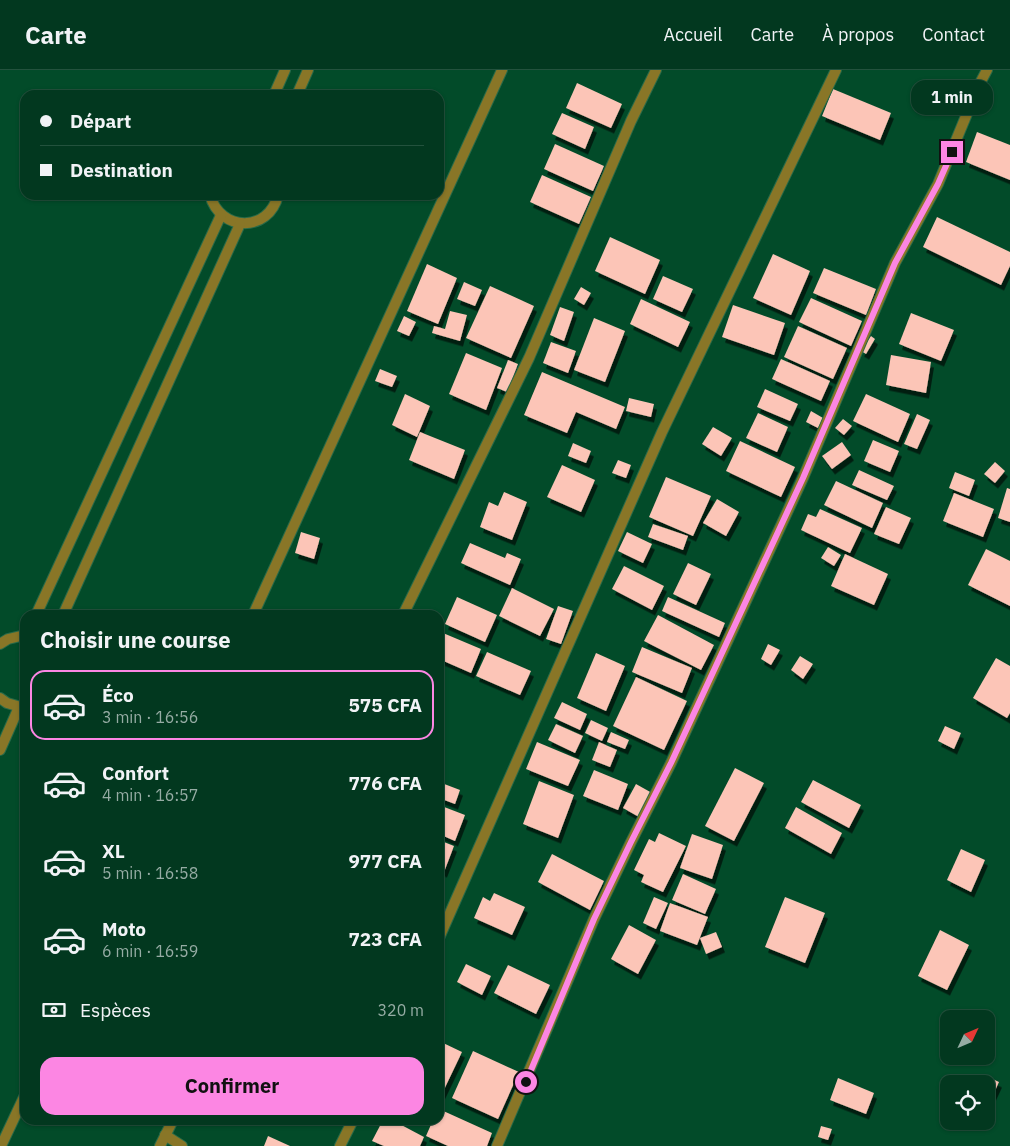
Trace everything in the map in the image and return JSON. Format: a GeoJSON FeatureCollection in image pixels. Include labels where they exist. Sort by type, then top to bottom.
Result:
{"type":"FeatureCollection","features":[{"type":"Feature","properties":{"kind":"street"},"geometry":{"type":"LineString","coordinates":[[276,90],[285,70]]}},
{"type":"Feature","properties":{"kind":"street"},"geometry":{"type":"LineString","coordinates":[[299,90],[308,70]]}},
{"type":"Feature","properties":{"kind":"street"},"geometry":{"type":"LineString","coordinates":[[444,197],[502,70]]}},
{"type":"Feature","properties":{"kind":"street"},"geometry":{"type":"LineString","coordinates":[[405,610],[529,358],[631,121],[656,70]]}},
{"type":"Feature","properties":{"kind":"street"},"geometry":{"type":"LineString","coordinates":[[444,927],[662,432],[836,70]]}},
{"type":"Feature","properties":{"kind":"street"},"geometry":{"type":"LineString","coordinates":[[497,1146],[594,919],[671,763],[803,478],[895,263],[938,184],[987,70]]}},
{"type":"Feature","properties":{"kind":"street"},"geometry":{"type":"LineString","coordinates":[[212,200],[221,215],[230,221],[240,224],[252,223],[262,219],[270,212],[277,200]]}},
{"type":"Feature","properties":{"kind":"street"},"geometry":{"type":"LineString","coordinates":[[255,610],[443,200]]}},
{"type":"Feature","properties":{"kind":"street"},"geometry":{"type":"LineString","coordinates":[[38,610],[221,215]]}},
{"type":"Feature","properties":{"kind":"street"},"geometry":{"type":"LineString","coordinates":[[65,610],[240,224]]}},
{"type":"Feature","properties":{"kind":"street"},"geometry":{"type":"LineString","coordinates":[[0,644],[8,639],[20,636]]}},
{"type":"Feature","properties":{"kind":"street"},"geometry":{"type":"LineString","coordinates":[[0,698],[7,703],[20,707]]}},
{"type":"Feature","properties":{"kind":"street"},"geometry":{"type":"LineString","coordinates":[[0,750],[20,712]]}},
{"type":"Feature","properties":{"kind":"street"},"geometry":{"type":"LineString","coordinates":[[1,1146],[20,1106]]}},
{"type":"Feature","properties":{"kind":"street"},"geometry":{"type":"LineString","coordinates":[[160,1146],[170,1125]]}},
{"type":"Feature","properties":{"kind":"street"},"geometry":{"type":"LineString","coordinates":[[340,1146],[350,1125]]}},
{"type":"Feature","properties":{"kind":"street"},"geometry":{"type":"LineString","coordinates":[[165,1135],[182,1146]]}},
{"type":"Feature","properties":{"kind":"building"},"geometry":{"type":"Polygon","coordinates":[[[577,83],[622,104],[611,128],[566,108],[577,83]]]}},
{"type":"Feature","properties":{"kind":"building"},"geometry":{"type":"Polygon","coordinates":[[[833,89],[891,113],[880,140],[822,116],[833,89]]]}},
{"type":"Feature","properties":{"kind":"building"},"geometry":{"type":"Polygon","coordinates":[[[562,113],[594,127],[585,149],[552,134],[562,113]]]}},
{"type":"Feature","properties":{"kind":"building"},"geometry":{"type":"Polygon","coordinates":[[[977,132],[1010,145],[1010,180],[966,162],[977,132]]]}},
{"type":"Feature","properties":{"kind":"building"},"geometry":{"type":"Polygon","coordinates":[[[555,144],[604,166],[593,191],[544,169],[555,144]]]}},
{"type":"Feature","properties":{"kind":"building"},"geometry":{"type":"Polygon","coordinates":[[[542,175],[591,197],[579,224],[530,202],[542,175]]]}},
{"type":"Feature","properties":{"kind":"building"},"geometry":{"type":"Polygon","coordinates":[[[937,217],[1010,252],[1010,266],[1001,285],[923,247],[937,217]]]}},
{"type":"Feature","properties":{"kind":"building"},"geometry":{"type":"Polygon","coordinates":[[[610,237],[660,260],[645,294],[595,271],[610,237]]]}},
{"type":"Feature","properties":{"kind":"building"},"geometry":{"type":"Polygon","coordinates":[[[773,254],[810,271],[791,315],[753,298],[773,254]]]}},
{"type":"Feature","properties":{"kind":"building"},"geometry":{"type":"Polygon","coordinates":[[[427,264],[457,278],[438,324],[407,311],[427,264]]]}},
{"type":"Feature","properties":{"kind":"building"},"geometry":{"type":"Polygon","coordinates":[[[824,268],[876,289],[866,315],[813,293],[824,268]]]}},
{"type":"Feature","properties":{"kind":"building"},"geometry":{"type":"Polygon","coordinates":[[[663,276],[693,289],[682,312],[653,299],[663,276]]]}},
{"type":"Feature","properties":{"kind":"building"},"geometry":{"type":"Polygon","coordinates":[[[464,282],[482,290],[475,306],[457,299],[464,282]]]}},
{"type":"Feature","properties":{"kind":"building"},"geometry":{"type":"Polygon","coordinates":[[[490,286],[534,306],[511,358],[466,338],[490,286]]]}},
{"type":"Feature","properties":{"kind":"building"},"geometry":{"type":"Polygon","coordinates":[[[581,287],[591,293],[584,305],[574,299],[581,287]]]}},
{"type":"Feature","properties":{"kind":"building"},"geometry":{"type":"Polygon","coordinates":[[[811,298],[862,321],[851,346],[799,322],[811,298]]]}},
{"type":"Feature","properties":{"kind":"building"},"geometry":{"type":"Polygon","coordinates":[[[641,299],[690,322],[678,347],[630,324],[641,299]]]}},
{"type":"Feature","properties":{"kind":"building"},"geometry":{"type":"Polygon","coordinates":[[[733,305],[785,323],[774,355],[722,337],[733,305]]]}},
{"type":"Feature","properties":{"kind":"building"},"geometry":{"type":"Polygon","coordinates":[[[560,307],[574,312],[564,341],[550,335],[560,307]]]}},
{"type":"Feature","properties":{"kind":"building"},"geometry":{"type":"Polygon","coordinates":[[[450,311],[467,315],[460,341],[432,333],[434,326],[445,329],[450,311]]]}},
{"type":"Feature","properties":{"kind":"building"},"geometry":{"type":"Polygon","coordinates":[[[911,313],[954,330],[941,361],[899,344],[911,313]]]}},
{"type":"Feature","properties":{"kind":"building"},"geometry":{"type":"Polygon","coordinates":[[[404,316],[416,322],[409,336],[397,331],[404,316]]]}},
{"type":"Feature","properties":{"kind":"building"},"geometry":{"type":"Polygon","coordinates":[[[594,318],[625,331],[605,382],[574,370],[594,318]]]}},
{"type":"Feature","properties":{"kind":"building"},"geometry":{"type":"Polygon","coordinates":[[[798,326],[847,348],[833,379],[784,357],[798,326]]]}},
{"type":"Feature","properties":{"kind":"building"},"geometry":{"type":"Polygon","coordinates":[[[871,336],[875,339],[866,354],[861,351],[871,336]]]}},
{"type":"Feature","properties":{"kind":"building"},"geometry":{"type":"Polygon","coordinates":[[[551,342],[576,351],[568,373],[543,363],[551,342]]]}},
{"type":"Feature","properties":{"kind":"building"},"geometry":{"type":"Polygon","coordinates":[[[466,353],[502,368],[486,410],[449,394],[466,353]]]}},
{"type":"Feature","properties":{"kind":"building"},"geometry":{"type":"Polygon","coordinates":[[[891,355],[931,362],[926,393],[886,385],[891,355]]]}},
{"type":"Feature","properties":{"kind":"building"},"geometry":{"type":"Polygon","coordinates":[[[781,359],[830,381],[821,401],[772,379],[781,359]]]}},
{"type":"Feature","properties":{"kind":"building"},"geometry":{"type":"Polygon","coordinates":[[[508,360],[518,364],[507,392],[497,388],[508,360]]]}},
{"type":"Feature","properties":{"kind":"building"},"geometry":{"type":"Polygon","coordinates":[[[380,369],[397,376],[392,387],[375,381],[380,369]]]}},
{"type":"Feature","properties":{"kind":"building"},"geometry":{"type":"Polygon","coordinates":[[[542,372],[625,407],[616,429],[576,412],[567,433],[524,415],[542,372]]]}},
{"type":"Feature","properties":{"kind":"building"},"geometry":{"type":"Polygon","coordinates":[[[765,389],[798,404],[790,421],[757,407],[765,389]]]}},
{"type":"Feature","properties":{"kind":"building"},"geometry":{"type":"Polygon","coordinates":[[[405,394],[430,406],[417,437],[392,425],[405,394]]]}},
{"type":"Feature","properties":{"kind":"building"},"geometry":{"type":"Polygon","coordinates":[[[866,394],[910,414],[898,442],[853,421],[866,394]]]}},
{"type":"Feature","properties":{"kind":"building"},"geometry":{"type":"Polygon","coordinates":[[[629,398],[654,404],[651,417],[626,411],[629,398]]]}},
{"type":"Feature","properties":{"kind":"building"},"geometry":{"type":"Polygon","coordinates":[[[811,411],[823,418],[818,428],[806,422],[811,411]]]}},
{"type":"Feature","properties":{"kind":"building"},"geometry":{"type":"Polygon","coordinates":[[[758,413],[788,427],[777,452],[746,438],[758,413]]]}},
{"type":"Feature","properties":{"kind":"building"},"geometry":{"type":"Polygon","coordinates":[[[917,414],[930,420],[917,449],[904,444],[917,414]]]}},
{"type":"Feature","properties":{"kind":"building"},"geometry":{"type":"Polygon","coordinates":[[[843,419],[852,426],[844,435],[835,428],[843,419]]]}},
{"type":"Feature","properties":{"kind":"building"},"geometry":{"type":"Polygon","coordinates":[[[713,427],[732,438],[721,456],[702,444],[713,427]]]}},
{"type":"Feature","properties":{"kind":"building"},"geometry":{"type":"Polygon","coordinates":[[[420,432],[465,450],[454,479],[409,460],[420,432]]]}},
{"type":"Feature","properties":{"kind":"building"},"geometry":{"type":"Polygon","coordinates":[[[873,440],[899,451],[890,472],[864,461],[873,440]]]}},
{"type":"Feature","properties":{"kind":"building"},"geometry":{"type":"Polygon","coordinates":[[[740,441],[795,467],[781,497],[726,471],[740,441]]]}},
{"type":"Feature","properties":{"kind":"building"},"geometry":{"type":"Polygon","coordinates":[[[842,442],[851,455],[832,469],[822,456],[842,442]]]}},
{"type":"Feature","properties":{"kind":"building"},"geometry":{"type":"Polygon","coordinates":[[[573,443],[591,451],[586,463],[568,456],[573,443]]]}},
{"type":"Feature","properties":{"kind":"building"},"geometry":{"type":"Polygon","coordinates":[[[618,460],[631,465],[626,478],[612,473],[618,460]]]}},
{"type":"Feature","properties":{"kind":"building"},"geometry":{"type":"Polygon","coordinates":[[[995,462],[1005,471],[995,483],[984,474],[995,462]]]}},
{"type":"Feature","properties":{"kind":"building"},"geometry":{"type":"Polygon","coordinates":[[[562,465],[595,480],[581,512],[547,497],[562,465]]]}},
{"type":"Feature","properties":{"kind":"building"},"geometry":{"type":"Polygon","coordinates":[[[859,470],[894,486],[887,500],[852,485],[859,470]]]}},
{"type":"Feature","properties":{"kind":"building"},"geometry":{"type":"Polygon","coordinates":[[[955,472],[975,480],[969,496],[949,488],[955,472]]]}},
{"type":"Feature","properties":{"kind":"building"},"geometry":{"type":"Polygon","coordinates":[[[666,477],[711,496],[693,536],[649,517],[666,477]]]}},
{"type":"Feature","properties":{"kind":"building"},"geometry":{"type":"Polygon","coordinates":[[[836,481],[883,503],[872,528],[824,505],[836,481]]]}},
{"type":"Feature","properties":{"kind":"building"},"geometry":{"type":"Polygon","coordinates":[[[1007,488],[1010,489],[1010,522],[998,518],[1007,488]]]}},
{"type":"Feature","properties":{"kind":"building"},"geometry":{"type":"Polygon","coordinates":[[[504,492],[527,502],[512,540],[480,527],[489,502],[498,506],[504,492]]]}},
{"type":"Feature","properties":{"kind":"building"},"geometry":{"type":"Polygon","coordinates":[[[954,493],[994,509],[983,537],[943,521],[954,493]]]}},
{"type":"Feature","properties":{"kind":"building"},"geometry":{"type":"Polygon","coordinates":[[[717,499],[739,512],[726,536],[703,523],[717,499]]]}},
{"type":"Feature","properties":{"kind":"building"},"geometry":{"type":"Polygon","coordinates":[[[886,507],[911,518],[899,544],[874,534],[886,507]]]}},
{"type":"Feature","properties":{"kind":"building"},"geometry":{"type":"Polygon","coordinates":[[[820,509],[862,528],[850,553],[801,530],[808,514],[816,517],[820,509]]]}},
{"type":"Feature","properties":{"kind":"building"},"geometry":{"type":"Polygon","coordinates":[[[653,524],[688,536],[683,550],[648,537],[653,524]]]}},
{"type":"Feature","properties":{"kind":"building"},"geometry":{"type":"Polygon","coordinates":[[[301,532],[320,538],[314,559],[295,553],[301,532]]]}},
{"type":"Feature","properties":{"kind":"building"},"geometry":{"type":"Polygon","coordinates":[[[627,532],[652,544],[643,563],[618,551],[627,532]]]}},
{"type":"Feature","properties":{"kind":"building"},"geometry":{"type":"Polygon","coordinates":[[[470,543],[505,558],[507,553],[521,559],[510,585],[461,563],[470,543]]]}},
{"type":"Feature","properties":{"kind":"building"},"geometry":{"type":"Polygon","coordinates":[[[828,547],[841,555],[834,566],[821,558],[828,547]]]}},
{"type":"Feature","properties":{"kind":"building"},"geometry":{"type":"Polygon","coordinates":[[[986,549],[1010,561],[1010,606],[968,585],[986,549]]]}},
{"type":"Feature","properties":{"kind":"building"},"geometry":{"type":"Polygon","coordinates":[[[845,554],[888,574],[874,605],[831,586],[845,554]]]}},
{"type":"Feature","properties":{"kind":"building"},"geometry":{"type":"Polygon","coordinates":[[[688,563],[711,574],[696,605],[673,594],[688,563]]]}},
{"type":"Feature","properties":{"kind":"building"},"geometry":{"type":"Polygon","coordinates":[[[624,566],[664,586],[652,610],[612,589],[624,566]]]}},
{"type":"Feature","properties":{"kind":"building"},"geometry":{"type":"Polygon","coordinates":[[[512,588],[554,609],[540,636],[499,616],[512,588]]]}},
{"type":"Feature","properties":{"kind":"building"},"geometry":{"type":"Polygon","coordinates":[[[457,597],[497,615],[485,642],[445,624],[457,597]]]}},
{"type":"Feature","properties":{"kind":"building"},"geometry":{"type":"Polygon","coordinates":[[[668,597],[725,623],[719,637],[662,611],[668,597]]]}},
{"type":"Feature","properties":{"kind":"building"},"geometry":{"type":"Polygon","coordinates":[[[558,606],[573,611],[561,644],[546,639],[558,606]]]}},
{"type":"Feature","properties":{"kind":"building"},"geometry":{"type":"Polygon","coordinates":[[[658,615],[714,645],[701,670],[644,641],[658,615]]]}},
{"type":"Feature","properties":{"kind":"building"},"geometry":{"type":"Polygon","coordinates":[[[444,633],[481,649],[471,673],[444,661],[444,633]]]}},
{"type":"Feature","properties":{"kind":"building"},"geometry":{"type":"Polygon","coordinates":[[[768,644],[780,650],[771,665],[761,659],[768,644]]]}},
{"type":"Feature","properties":{"kind":"building"},"geometry":{"type":"Polygon","coordinates":[[[642,647],[692,668],[682,693],[632,672],[642,647]]]}},
{"type":"Feature","properties":{"kind":"building"},"geometry":{"type":"Polygon","coordinates":[[[487,652],[531,671],[520,695],[476,676],[487,652]]]}},
{"type":"Feature","properties":{"kind":"building"},"geometry":{"type":"Polygon","coordinates":[[[596,653],[625,666],[606,711],[577,698],[596,653]]]}},
{"type":"Feature","properties":{"kind":"building"},"geometry":{"type":"Polygon","coordinates":[[[800,656],[813,664],[803,679],[791,670],[800,656]]]}},
{"type":"Feature","properties":{"kind":"building"},"geometry":{"type":"Polygon","coordinates":[[[996,658],[1010,666],[1010,713],[1007,718],[973,698],[996,658]]]}},
{"type":"Feature","properties":{"kind":"building"},"geometry":{"type":"Polygon","coordinates":[[[636,677],[687,701],[664,750],[613,726],[636,677]]]}},
{"type":"Feature","properties":{"kind":"building"},"geometry":{"type":"Polygon","coordinates":[[[562,702],[587,714],[580,730],[554,718],[562,702]]]}},
{"type":"Feature","properties":{"kind":"building"},"geometry":{"type":"Polygon","coordinates":[[[591,720],[608,728],[602,741],[585,733],[591,720]]]}},
{"type":"Feature","properties":{"kind":"building"},"geometry":{"type":"Polygon","coordinates":[[[556,724],[583,736],[575,753],[548,740],[556,724]]]}},
{"type":"Feature","properties":{"kind":"building"},"geometry":{"type":"Polygon","coordinates":[[[945,726],[961,733],[954,749],[938,741],[945,726]]]}},
{"type":"Feature","properties":{"kind":"building"},"geometry":{"type":"Polygon","coordinates":[[[611,732],[629,740],[625,749],[607,742],[611,732]]]}},
{"type":"Feature","properties":{"kind":"building"},"geometry":{"type":"Polygon","coordinates":[[[537,742],[580,760],[568,786],[526,769],[537,742]]]}},
{"type":"Feature","properties":{"kind":"building"},"geometry":{"type":"Polygon","coordinates":[[[599,742],[617,750],[610,767],[592,760],[599,742]]]}},
{"type":"Feature","properties":{"kind":"building"},"geometry":{"type":"Polygon","coordinates":[[[735,768],[764,783],[734,841],[705,826],[735,768]]]}},
{"type":"Feature","properties":{"kind":"building"},"geometry":{"type":"Polygon","coordinates":[[[594,770],[628,784],[618,810],[583,796],[594,770]]]}},
{"type":"Feature","properties":{"kind":"building"},"geometry":{"type":"Polygon","coordinates":[[[813,780],[861,805],[849,828],[801,802],[813,780]]]}},
{"type":"Feature","properties":{"kind":"building"},"geometry":{"type":"Polygon","coordinates":[[[539,781],[574,795],[558,838],[523,824],[539,781]]]}},
{"type":"Feature","properties":{"kind":"building"},"geometry":{"type":"Polygon","coordinates":[[[444,784],[460,790],[455,804],[444,800],[444,784]]]}},
{"type":"Feature","properties":{"kind":"building"},"geometry":{"type":"Polygon","coordinates":[[[636,784],[652,793],[639,817],[623,808],[636,784]]]}},
{"type":"Feature","properties":{"kind":"building"},"geometry":{"type":"Polygon","coordinates":[[[444,807],[465,815],[455,841],[444,836],[444,807]]]}},
{"type":"Feature","properties":{"kind":"building"},"geometry":{"type":"Polygon","coordinates":[[[796,807],[842,833],[831,854],[785,828],[796,807]]]}},
{"type":"Feature","properties":{"kind":"building"},"geometry":{"type":"Polygon","coordinates":[[[659,833],[686,846],[663,892],[641,882],[644,875],[634,870],[649,839],[655,842],[659,833]]]}},
{"type":"Feature","properties":{"kind":"building"},"geometry":{"type":"Polygon","coordinates":[[[692,834],[723,845],[712,879],[680,868],[692,834]]]}},
{"type":"Feature","properties":{"kind":"building"},"geometry":{"type":"Polygon","coordinates":[[[444,842],[454,846],[444,872],[444,842]]]}},
{"type":"Feature","properties":{"kind":"building"},"geometry":{"type":"Polygon","coordinates":[[[961,849],[985,860],[971,892],[947,880],[961,849]]]}},
{"type":"Feature","properties":{"kind":"building"},"geometry":{"type":"Polygon","coordinates":[[[552,854],[604,881],[590,910],[538,882],[552,854]]]}},
{"type":"Feature","properties":{"kind":"building"},"geometry":{"type":"Polygon","coordinates":[[[683,874],[716,889],[705,914],[672,900],[683,874]]]}},
{"type":"Feature","properties":{"kind":"building"},"geometry":{"type":"Polygon","coordinates":[[[494,893],[525,907],[512,935],[474,918],[483,897],[490,901],[494,893]]]}},
{"type":"Feature","properties":{"kind":"building"},"geometry":{"type":"Polygon","coordinates":[[[654,897],[668,903],[656,929],[643,923],[654,897]]]}},
{"type":"Feature","properties":{"kind":"building"},"geometry":{"type":"Polygon","coordinates":[[[785,897],[825,913],[805,963],[765,947],[785,897]]]}},
{"type":"Feature","properties":{"kind":"building"},"geometry":{"type":"Polygon","coordinates":[[[670,903],[708,917],[697,945],[660,931],[670,903]]]}},
{"type":"Feature","properties":{"kind":"building"},"geometry":{"type":"Polygon","coordinates":[[[629,925],[656,940],[638,974],[611,959],[629,925]]]}},
{"type":"Feature","properties":{"kind":"building"},"geometry":{"type":"Polygon","coordinates":[[[940,930],[969,945],[947,990],[918,976],[940,930]]]}},
{"type":"Feature","properties":{"kind":"building"},"geometry":{"type":"Polygon","coordinates":[[[716,932],[722,947],[706,954],[700,938],[716,932]]]}},
{"type":"Feature","properties":{"kind":"building"},"geometry":{"type":"Polygon","coordinates":[[[466,964],[491,976],[482,995],[457,982],[466,964]]]}},
{"type":"Feature","properties":{"kind":"building"},"geometry":{"type":"Polygon","coordinates":[[[508,965],[550,985],[536,1014],[494,993],[508,965]]]}},
{"type":"Feature","properties":{"kind":"building"},"geometry":{"type":"Polygon","coordinates":[[[444,1043],[462,1052],[444,1090],[444,1043]]]}},
{"type":"Feature","properties":{"kind":"building"},"geometry":{"type":"Polygon","coordinates":[[[473,1051],[519,1072],[498,1119],[452,1098],[473,1051]]]}},
{"type":"Feature","properties":{"kind":"building"},"geometry":{"type":"Polygon","coordinates":[[[838,1078],[874,1093],[866,1114],[830,1100],[838,1078]]]}},
{"type":"Feature","properties":{"kind":"building"},"geometry":{"type":"Polygon","coordinates":[[[995,1080],[999,1082],[995,1091],[995,1080]]]}},
{"type":"Feature","properties":{"kind":"building"},"geometry":{"type":"Polygon","coordinates":[[[444,1111],[492,1133],[487,1146],[448,1146],[426,1136],[431,1125],[444,1125],[444,1111]]]}},
{"type":"Feature","properties":{"kind":"building"},"geometry":{"type":"Polygon","coordinates":[[[380,1125],[401,1125],[424,1137],[420,1146],[384,1146],[372,1141],[380,1125]]]}},
{"type":"Feature","properties":{"kind":"building"},"geometry":{"type":"Polygon","coordinates":[[[821,1126],[832,1129],[828,1140],[818,1137],[821,1126]]]}},
{"type":"Feature","properties":{"kind":"building"},"geometry":{"type":"Polygon","coordinates":[[[268,1136],[290,1146],[264,1146],[268,1136]]]}},
{"type":"Feature","properties":{"kind":"route"},"geometry":{"type":"LineString","coordinates":[[526,1082],[594,919],[671,763],[803,478],[895,263],[938,184],[952,152]]}}]}
